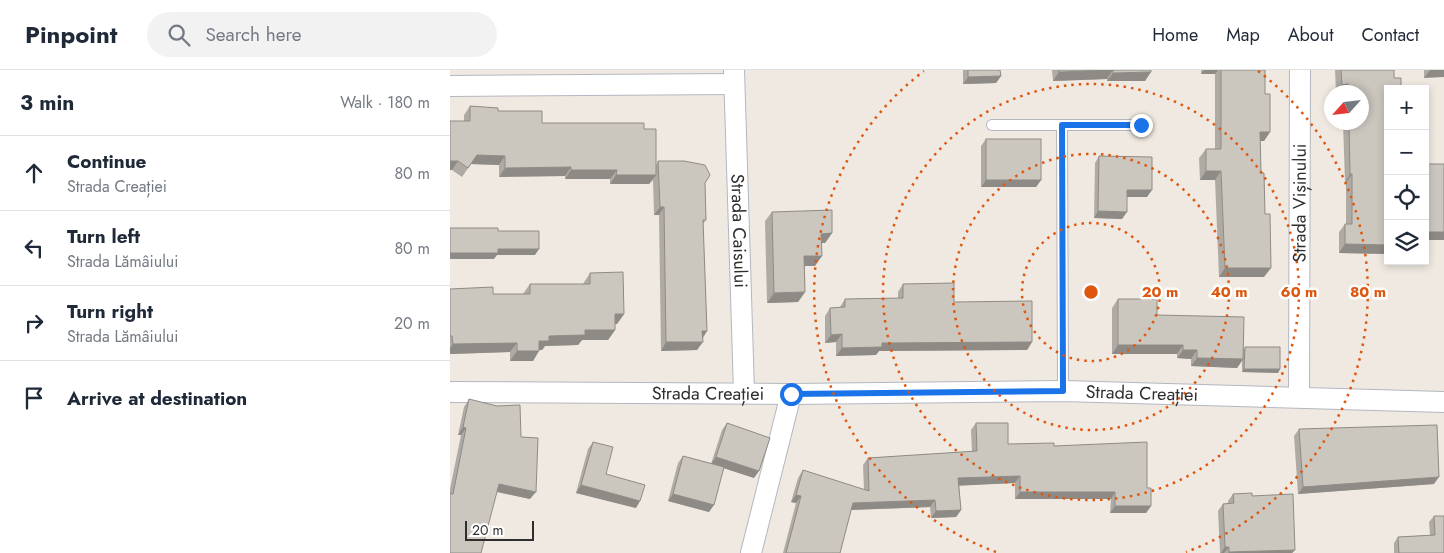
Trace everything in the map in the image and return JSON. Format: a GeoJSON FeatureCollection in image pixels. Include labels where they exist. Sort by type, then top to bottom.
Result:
{"type":"FeatureCollection","features":[{"type":"Feature","properties":{"kind":"street","name":"Strada Vișinului"},"geometry":{"type":"LineString","coordinates":[[1299,397],[1300,70]]}},
{"type":"Feature","properties":{"kind":"street"},"geometry":{"type":"LineString","coordinates":[[450,86],[734,77]]}},
{"type":"Feature","properties":{"kind":"street","name":"Strada Caisului"},"geometry":{"type":"LineString","coordinates":[[734,77],[744,392]]}},
{"type":"Feature","properties":{"kind":"street","name":"Strada Creației"},"geometry":{"type":"LineString","coordinates":[[450,392],[744,392],[791,394],[1063,391],[1444,402]]}},
{"type":"Feature","properties":{"kind":"street"},"geometry":{"type":"LineString","coordinates":[[751,553],[791,394]]}},
{"type":"Feature","properties":{"kind":"lane"},"geometry":{"type":"LineString","coordinates":[[992,125],[1141,125]]}},
{"type":"Feature","properties":{"kind":"lane"},"geometry":{"type":"LineString","coordinates":[[1062,125],[1063,391]]}},
{"type":"Feature","properties":{"kind":"building"},"geometry":{"type":"Polygon","coordinates":[[[968,70],[1000,70],[1001,76],[968,77],[968,70]]]}},
{"type":"Feature","properties":{"kind":"building"},"geometry":{"type":"Polygon","coordinates":[[[1059,70],[1113,70],[1059,72],[1059,70]]]}},
{"type":"Feature","properties":{"kind":"building"},"geometry":{"type":"Polygon","coordinates":[[[1113,70],[1151,70],[1151,72],[1113,73],[1113,70]]]}},
{"type":"Feature","properties":{"kind":"building"},"geometry":{"type":"Polygon","coordinates":[[[1221,70],[1265,70],[1265,94],[1270,94],[1270,132],[1260,132],[1261,173],[1264,173],[1265,214],[1270,214],[1271,268],[1225,268],[1221,171],[1206,171],[1206,149],[1221,149],[1221,70]]]}},
{"type":"Feature","properties":{"kind":"building"},"geometry":{"type":"Polygon","coordinates":[[[1341,70],[1394,70],[1394,78],[1401,78],[1401,85],[1384,85],[1384,245],[1345,244],[1345,224],[1352,224],[1352,174],[1350,174],[1349,130],[1369,130],[1369,85],[1342,85],[1341,70]]]}},
{"type":"Feature","properties":{"kind":"building"},"geometry":{"type":"Polygon","coordinates":[[[470,106],[498,108],[498,111],[542,111],[542,123],[644,123],[644,129],[656,129],[656,175],[616,175],[617,170],[571,170],[571,167],[505,168],[505,156],[477,155],[468,168],[458,161],[450,161],[450,121],[470,121],[470,106]]]}},
{"type":"Feature","properties":{"kind":"building"},"geometry":{"type":"Polygon","coordinates":[[[986,139],[1041,139],[1041,180],[986,180],[986,139]]]}},
{"type":"Feature","properties":{"kind":"building"},"geometry":{"type":"Polygon","coordinates":[[[1099,156],[1152,157],[1152,190],[1127,190],[1127,212],[1098,211],[1099,156]]]}},
{"type":"Feature","properties":{"kind":"building"},"geometry":{"type":"Polygon","coordinates":[[[658,161],[684,161],[705,165],[710,175],[705,183],[706,220],[703,220],[707,331],[702,331],[703,342],[666,342],[664,207],[660,207],[658,161]]]}},
{"type":"Feature","properties":{"kind":"building"},"geometry":{"type":"Polygon","coordinates":[[[1429,164],[1444,164],[1444,232],[1429,232],[1429,164]]]}},
{"type":"Feature","properties":{"kind":"building"},"geometry":{"type":"Polygon","coordinates":[[[832,210],[832,233],[821,234],[822,256],[804,256],[805,292],[774,293],[772,212],[832,210]]]}},
{"type":"Feature","properties":{"kind":"building"},"geometry":{"type":"Polygon","coordinates":[[[450,228],[498,228],[498,231],[539,231],[539,249],[498,249],[498,253],[450,253],[450,228]]]}},
{"type":"Feature","properties":{"kind":"building"},"geometry":{"type":"Polygon","coordinates":[[[623,272],[624,314],[615,314],[615,330],[585,330],[585,335],[549,336],[549,341],[539,341],[539,351],[517,351],[517,343],[453,344],[452,336],[450,336],[450,289],[493,287],[493,294],[530,294],[530,284],[590,284],[590,273],[623,272]]]}},
{"type":"Feature","properties":{"kind":"building"},"geometry":{"type":"Polygon","coordinates":[[[954,283],[954,302],[1032,301],[1032,342],[882,343],[882,347],[842,348],[842,334],[831,335],[830,308],[845,307],[845,299],[903,298],[903,284],[954,283]]]}},
{"type":"Feature","properties":{"kind":"building"},"geometry":{"type":"Polygon","coordinates":[[[1118,299],[1157,299],[1157,315],[1244,317],[1243,359],[1197,358],[1197,350],[1183,350],[1183,345],[1118,345],[1118,299]]]}},
{"type":"Feature","properties":{"kind":"building"},"geometry":{"type":"Polygon","coordinates":[[[1245,347],[1280,347],[1280,369],[1244,369],[1245,347]]]}},
{"type":"Feature","properties":{"kind":"building"},"geometry":{"type":"Polygon","coordinates":[[[469,399],[497,406],[520,405],[521,437],[538,438],[536,492],[499,484],[481,553],[450,553],[450,494],[453,494],[466,428],[463,427],[469,399]]]}},
{"type":"Feature","properties":{"kind":"building"},"geometry":{"type":"Polygon","coordinates":[[[727,423],[770,438],[759,471],[716,457],[727,423]]]}},
{"type":"Feature","properties":{"kind":"building"},"geometry":{"type":"Polygon","coordinates":[[[976,423],[1008,423],[1008,444],[1054,443],[1054,446],[1147,442],[1147,488],[1151,488],[1151,506],[1115,506],[1115,492],[1020,492],[1020,476],[958,478],[961,510],[936,511],[935,500],[853,503],[840,553],[786,553],[801,496],[796,495],[803,470],[869,491],[868,458],[977,451],[976,423]]]}},
{"type":"Feature","properties":{"kind":"building"},"geometry":{"type":"Polygon","coordinates":[[[1437,425],[1439,477],[1303,487],[1299,429],[1437,425]]]}},
{"type":"Feature","properties":{"kind":"building"},"geometry":{"type":"Polygon","coordinates":[[[593,442],[613,447],[606,474],[645,485],[640,501],[581,485],[593,442]]]}},
{"type":"Feature","properties":{"kind":"building"},"geometry":{"type":"Polygon","coordinates":[[[683,456],[724,467],[714,505],[673,494],[683,456]]]}},
{"type":"Feature","properties":{"kind":"building"},"geometry":{"type":"Polygon","coordinates":[[[1252,493],[1252,496],[1293,494],[1295,550],[1229,552],[1229,547],[1225,547],[1223,504],[1234,503],[1233,494],[1252,493]]]}},
{"type":"Feature","properties":{"kind":"building"},"geometry":{"type":"Polygon","coordinates":[[[1434,516],[1444,516],[1444,553],[1399,553],[1398,537],[1435,535],[1434,516]]]}},
{"type":"Feature","properties":{"kind":"route"},"geometry":{"type":"LineString","coordinates":[[791,394],[1063,391],[1062,125],[1141,125]]}}]}
